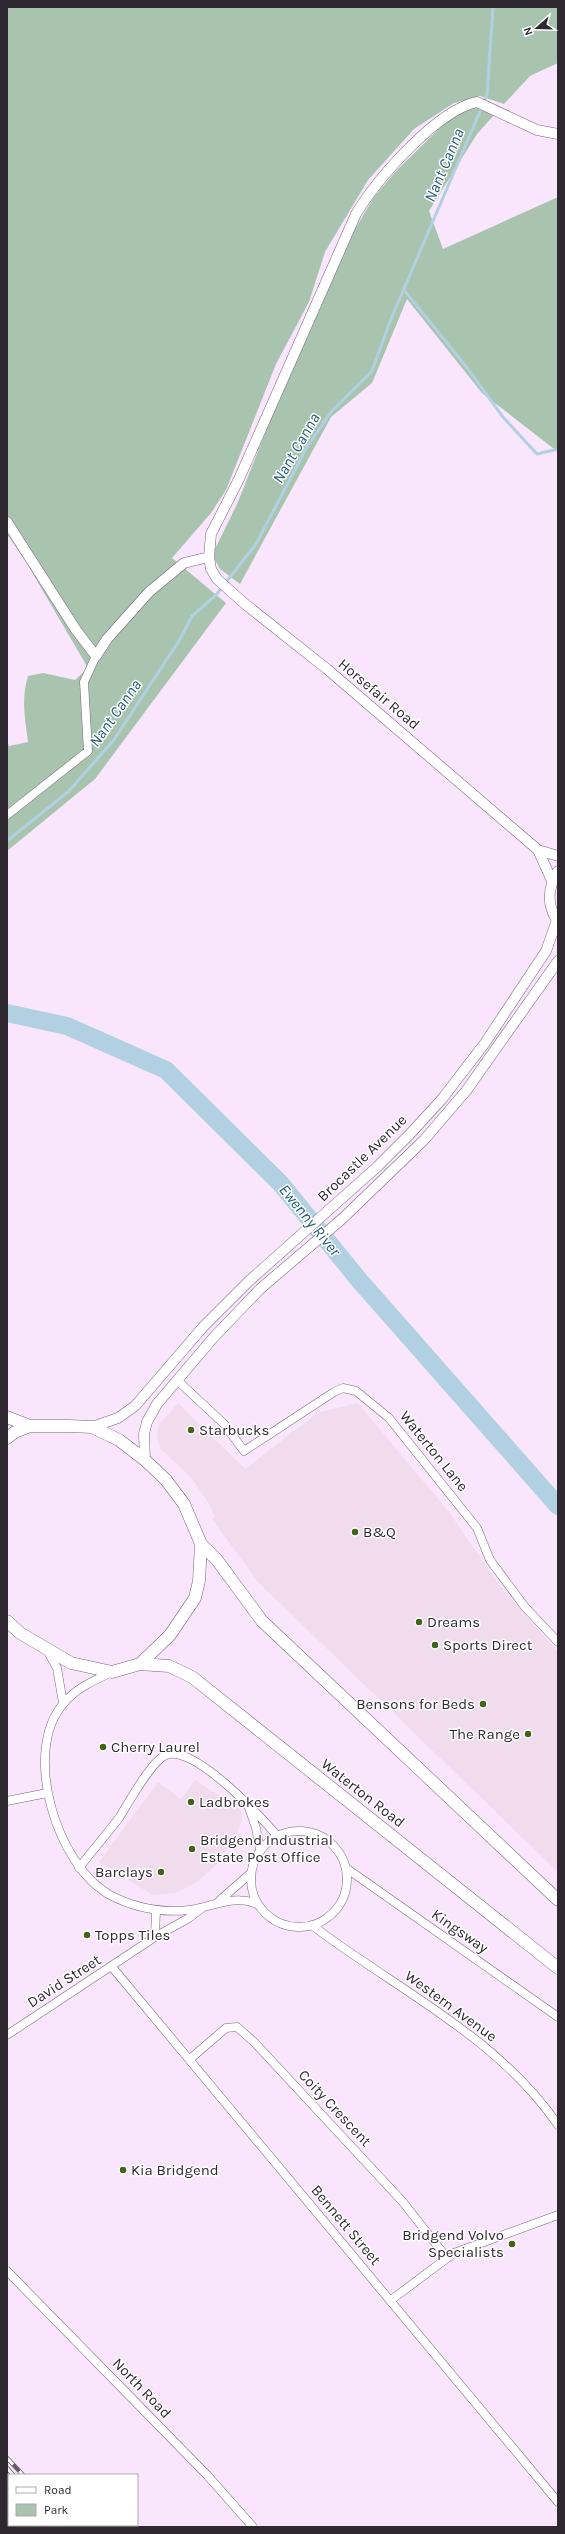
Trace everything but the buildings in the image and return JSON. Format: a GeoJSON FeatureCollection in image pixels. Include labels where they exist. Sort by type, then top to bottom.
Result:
{"type":"FeatureCollection","features":[{"type":"Feature","properties":{"kind":"main road"},"geometry":{"type":"LineString","coordinates":[[7,1417],[30,1426],[92,1427],[119,1440],[145,1460],[166,1480],[184,1504],[201,1544],[217,1560],[262,1621],[558,1900]]}},
{"type":"Feature","properties":{"kind":"main road"},"geometry":{"type":"LineString","coordinates":[[7,1438],[14,1432],[30,1426]]}},
{"type":"Feature","properties":{"kind":"main road"},"geometry":{"type":"LineString","coordinates":[[7,1621],[20,1633],[71,1663],[112,1672],[140,1664],[170,1635],[195,1598],[199,1581],[201,1544]]}},
{"type":"Feature","properties":{"kind":"main road","name":"Waterton Road"},"geometry":{"type":"LineString","coordinates":[[140,1664],[169,1666],[192,1677],[558,1968]]}},
{"type":"Feature","properties":{"kind":"street"},"geometry":{"type":"LineString","coordinates":[[7,815],[88,751],[84,682],[96,656],[107,639],[149,592],[184,563],[209,557],[211,534],[239,479],[359,209],[385,175],[427,131],[458,108],[477,102],[537,130],[558,134]]}},
{"type":"Feature","properties":{"kind":"street"},"geometry":{"type":"LineString","coordinates":[[7,522],[76,630],[96,656]]}},
{"type":"Feature","properties":{"kind":"street","name":"Horsefair Road"},"geometry":{"type":"LineString","coordinates":[[209,557],[218,579],[245,604],[327,669],[538,850],[558,856]]}},
{"type":"Feature","properties":{"kind":"street","name":"Horsefair Road"},"geometry":{"type":"LineString","coordinates":[[538,850],[552,881]]}},
{"type":"Feature","properties":{"kind":"street"},"geometry":{"type":"LineString","coordinates":[[557,921],[550,901],[552,881],[558,871]]}},
{"type":"Feature","properties":{"kind":"street","name":"Brocastle Avenue"},"geometry":{"type":"LineString","coordinates":[[92,1427],[118,1418],[136,1406],[203,1327],[249,1281],[377,1167],[442,1099],[484,1043],[546,951],[557,921]]}},
{"type":"Feature","properties":{"kind":"street","name":"Brocastle Avenue"},"geometry":{"type":"LineString","coordinates":[[145,1460],[144,1434],[147,1422],[157,1404],[214,1337],[260,1289],[342,1219],[424,1140],[466,1091],[558,960]]}},
{"type":"Feature","properties":{"kind":"street","name":"Waterton Lane"},"geometry":{"type":"LineString","coordinates":[[177,1380],[224,1424],[244,1451],[334,1392],[343,1388],[356,1391],[389,1418],[458,1503],[477,1528],[495,1566],[526,1607],[558,1642]]}},
{"type":"Feature","properties":{"kind":"street"},"geometry":{"type":"LineString","coordinates":[[47,1650],[57,1668],[63,1703]]}},
{"type":"Feature","properties":{"kind":"street"},"geometry":{"type":"LineString","coordinates":[[112,1672],[85,1685],[63,1703],[54,1720],[48,1739],[45,1767],[47,1793],[64,1845],[79,1868],[92,1882],[110,1895],[135,1906],[156,1910],[189,1910],[219,1901],[249,1900],[257,1904]]}},
{"type":"Feature","properties":{"kind":"street"},"geometry":{"type":"LineString","coordinates":[[79,1868],[118,1818],[161,1758],[173,1753],[184,1755],[233,1789],[277,1836]]}},
{"type":"Feature","properties":{"kind":"street"},"geometry":{"type":"LineString","coordinates":[[7,1801],[47,1793]]}},
{"type":"Feature","properties":{"kind":"street"},"geometry":{"type":"LineString","coordinates":[[247,1803],[256,1828],[260,1850]]}},
{"type":"Feature","properties":{"kind":"street"},"geometry":{"type":"LineString","coordinates":[[219,1901],[250,1873],[260,1850],[277,1836],[292,1831],[306,1831],[321,1836],[333,1845],[340,1854],[346,1868],[347,1885],[340,1904],[329,1917],[312,1926],[289,1927],[276,1922],[265,1914],[257,1904],[252,1894],[250,1873]]}},
{"type":"Feature","properties":{"kind":"street","name":"Kingsway"},"geometry":{"type":"LineString","coordinates":[[346,1868],[558,2017]]}},
{"type":"Feature","properties":{"kind":"street","name":"David Street"},"geometry":{"type":"LineString","coordinates":[[7,2035],[112,1967],[154,1937],[189,1918],[205,1906]]}},
{"type":"Feature","properties":{"kind":"street"},"geometry":{"type":"LineString","coordinates":[[154,1937],[156,1910]]}},
{"type":"Feature","properties":{"kind":"street","name":"Western Avenue"},"geometry":{"type":"LineString","coordinates":[[312,1926],[476,2040],[521,2078],[558,2126]]}},
{"type":"Feature","properties":{"kind":"street","name":"Bennett Street"},"geometry":{"type":"LineString","coordinates":[[112,1967],[558,2502]]}},
{"type":"Feature","properties":{"kind":"street","name":"Coity Crescent"},"geometry":{"type":"LineString","coordinates":[[190,2059],[226,2028],[237,2027],[254,2042],[402,2201],[447,2258]]}},
{"type":"Feature","properties":{"kind":"street"},"geometry":{"type":"LineString","coordinates":[[391,2300],[447,2258],[468,2247],[558,2216]]}},
{"type":"Feature","properties":{"kind":"street","name":"North Road"},"geometry":{"type":"LineString","coordinates":[[7,2271],[207,2475],[253,2527]]}},
{"type":"Feature","properties":{"kind":"shaded area"},"geometry":{"type":"Polygon","coordinates":[[[178,1403],[245,1469],[317,1413],[358,1403],[449,1512],[500,1586],[558,1652],[558,1872],[258,1582],[212,1519],[215,1517],[208,1502],[192,1479],[160,1448],[157,1436],[159,1425],[178,1403]]]}},
{"type":"Feature","properties":{"kind":"shaded area"},"geometry":{"type":"Polygon","coordinates":[[[195,1780],[241,1810],[242,1822],[230,1845],[217,1864],[198,1881],[177,1893],[153,1895],[99,1862],[158,1782],[181,1799],[195,1780]]]}},
{"type":"Feature","properties":{"kind":"green space"},"geometry":{"type":"Polygon","coordinates":[[[7,7],[558,7],[558,63],[530,76],[504,104],[480,96],[454,103],[414,129],[368,180],[325,252],[309,302],[276,364],[226,490],[211,513],[172,558],[226,603],[95,779],[7,851],[7,742],[9,746],[28,742],[24,701],[28,676],[43,673],[75,680],[88,668],[26,562],[7,534],[7,7]]]}},
{"type":"Feature","properties":{"kind":"green space"},"geometry":{"type":"Polygon","coordinates":[[[476,108],[494,115],[477,134],[429,211],[443,249],[558,197],[558,452],[482,393],[407,299],[372,383],[331,417],[240,584],[220,569],[215,560],[214,551],[238,502],[273,413],[351,236],[374,197],[397,170],[450,118],[465,109],[476,108]]]}},
{"type":"Feature","properties":{"kind":"waterway","name":"Nant Canna"},"geometry":{"type":"LineString","coordinates":[[7,841],[69,791],[113,741],[179,641],[192,616],[216,595],[256,544],[307,447],[331,412],[372,371],[391,319],[487,95],[493,7]]}},
{"type":"Feature","properties":{"kind":"waterway"},"geometry":{"type":"LineString","coordinates":[[404,290],[468,369],[503,417],[537,454],[558,449]]}},
{"type":"Feature","properties":{"kind":"waterway","name":"Ewenny River"},"geometry":{"type":"LineString","coordinates":[[7,1013],[67,1026],[166,1070],[281,1184],[359,1280],[558,1506]]}},
{"type":"Feature","properties":{"kind":"railway"},"geometry":{"type":"LineString","coordinates":[[7,2458],[22,2474]]}},
{"type":"Feature","properties":{"kind":"railway"},"geometry":{"type":"LineString","coordinates":[[7,2468],[12,2474]]}},
{"type":"Feature","properties":{"kind":"place","name":"Starbucks"},"geometry":{"type":"Point","coordinates":[191,1430]}},
{"type":"Feature","properties":{"kind":"place","name":"B&Q"},"geometry":{"type":"Point","coordinates":[355,1532]}},
{"type":"Feature","properties":{"kind":"place","name":"Dreams"},"geometry":{"type":"Point","coordinates":[419,1622]}},
{"type":"Feature","properties":{"kind":"place","name":"Sports Direct"},"geometry":{"type":"Point","coordinates":[435,1645]}},
{"type":"Feature","properties":{"kind":"place","name":"Bensons for Beds"},"geometry":{"type":"Point","coordinates":[483,1704]}},
{"type":"Feature","properties":{"kind":"place","name":"The Range"},"geometry":{"type":"Point","coordinates":[528,1734]}},
{"type":"Feature","properties":{"kind":"place","name":"Cherry Laurel"},"geometry":{"type":"Point","coordinates":[103,1747]}},
{"type":"Feature","properties":{"kind":"place","name":"Ladbrokes"},"geometry":{"type":"Point","coordinates":[191,1802]}},
{"type":"Feature","properties":{"kind":"place","name":"Bridgend Industrial Estate Post Office"},"geometry":{"type":"Point","coordinates":[192,1849]}},
{"type":"Feature","properties":{"kind":"place","name":"Barclays"},"geometry":{"type":"Point","coordinates":[161,1872]}},
{"type":"Feature","properties":{"kind":"place","name":"Topps Tiles"},"geometry":{"type":"Point","coordinates":[87,1935]}},
{"type":"Feature","properties":{"kind":"place","name":"Kia Bridgend"},"geometry":{"type":"Point","coordinates":[123,2170]}},
{"type":"Feature","properties":{"kind":"place","name":"Bridgend Volvo Specialists"},"geometry":{"type":"Point","coordinates":[512,2244]}}]}
